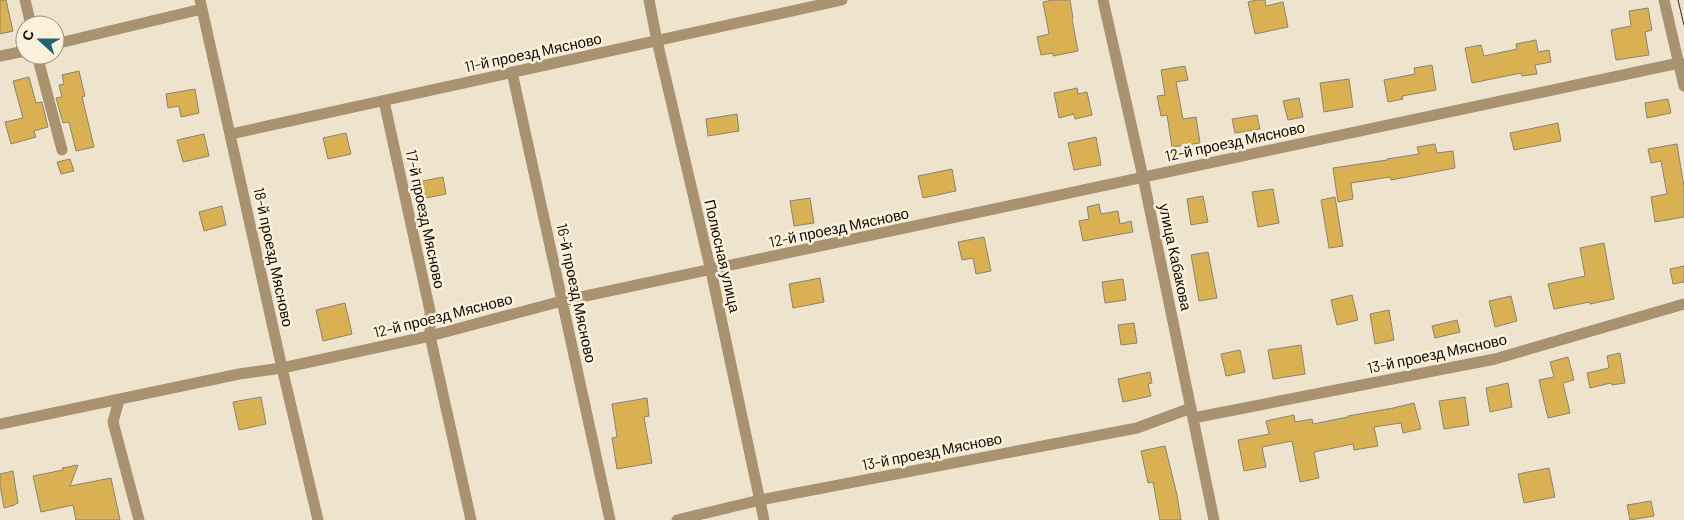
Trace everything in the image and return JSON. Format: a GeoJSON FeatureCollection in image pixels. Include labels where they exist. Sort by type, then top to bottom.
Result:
{"type":"FeatureCollection","features":[{"type":"Feature","properties":{"kind":"street"},"geometry":{"type":"LineString","coordinates":[[25,0],[29,15]]}},
{"type":"Feature","properties":{"kind":"street","name":"Полюсная улица"},"geometry":{"type":"LineString","coordinates":[[649,0],[711,271],[764,520]]}},
{"type":"Feature","properties":{"kind":"street","name":"11-й проезд Мясново"},"geometry":{"type":"LineString","coordinates":[[231,134],[842,0]]}},
{"type":"Feature","properties":{"kind":"street","name":"улица Кабакова"},"geometry":{"type":"LineString","coordinates":[[1103,0],[1143,177],[1214,520]]}},
{"type":"Feature","properties":{"kind":"street"},"geometry":{"type":"LineString","coordinates":[[1664,0],[1682,64],[1684,86]]}},
{"type":"Feature","properties":{"kind":"street"},"geometry":{"type":"LineString","coordinates":[[65,41],[201,5]]}},
{"type":"Feature","properties":{"kind":"street","name":"18-й проезд Мясново"},"geometry":{"type":"LineString","coordinates":[[201,5],[318,520]]}},
{"type":"Feature","properties":{"kind":"street"},"geometry":{"type":"LineString","coordinates":[[0,56],[15,53]]}},
{"type":"Feature","properties":{"kind":"street","name":"12-й проезд Мясново"},"geometry":{"type":"LineString","coordinates":[[0,424],[238,374],[282,368],[430,336],[562,302],[1081,192],[1143,177],[1682,64]]}},
{"type":"Feature","properties":{"kind":"street"},"geometry":{"type":"LineString","coordinates":[[41,65],[62,150]]}},
{"type":"Feature","properties":{"kind":"street","name":"16-й проезд Мясново"},"geometry":{"type":"LineString","coordinates":[[512,72],[610,520]]}},
{"type":"Feature","properties":{"kind":"street","name":"17-й проезд Мясново"},"geometry":{"type":"LineString","coordinates":[[384,101],[430,311],[430,336],[472,520]]}},
{"type":"Feature","properties":{"kind":"street","name":"13-й проезд Мясново"},"geometry":{"type":"LineString","coordinates":[[677,520],[760,500],[1137,428],[1192,413],[1495,359],[1684,304]]}},
{"type":"Feature","properties":{"kind":"street"},"geometry":{"type":"LineString","coordinates":[[119,400],[113,422],[139,520]]}},
{"type":"Feature","properties":{"kind":"building"},"geometry":{"type":"Polygon","coordinates":[[[0,0],[6,0],[13,31],[0,34],[0,0]]]}},
{"type":"Feature","properties":{"kind":"building"},"geometry":{"type":"Polygon","coordinates":[[[1070,0],[1078,51],[1053,56],[1053,53],[1041,55],[1037,37],[1049,34],[1043,2],[1070,0]]]}},
{"type":"Feature","properties":{"kind":"building"},"geometry":{"type":"Polygon","coordinates":[[[1265,0],[1266,6],[1283,2],[1288,27],[1255,34],[1248,2],[1265,0]]]}},
{"type":"Feature","properties":{"kind":"building"},"geometry":{"type":"Polygon","coordinates":[[[1648,8],[1652,30],[1645,32],[1649,55],[1616,60],[1611,30],[1631,26],[1629,11],[1648,8]]]}},
{"type":"Feature","properties":{"kind":"building"},"geometry":{"type":"Polygon","coordinates":[[[1536,40],[1538,52],[1549,50],[1551,62],[1535,65],[1537,74],[1522,76],[1521,73],[1472,83],[1465,48],[1481,45],[1484,56],[1517,49],[1516,44],[1536,40]]]}},
{"type":"Feature","properties":{"kind":"building"},"geometry":{"type":"Polygon","coordinates":[[[1432,65],[1436,90],[1402,96],[1403,99],[1388,102],[1384,80],[1415,74],[1414,68],[1432,65]]]}},
{"type":"Feature","properties":{"kind":"building"},"geometry":{"type":"Polygon","coordinates":[[[1185,66],[1188,80],[1176,82],[1183,119],[1196,117],[1200,143],[1172,147],[1167,115],[1161,116],[1157,96],[1165,95],[1161,70],[1185,66]]]}},
{"type":"Feature","properties":{"kind":"building"},"geometry":{"type":"Polygon","coordinates":[[[79,71],[85,96],[82,97],[94,147],[76,151],[69,122],[63,123],[56,98],[62,97],[59,85],[64,84],[62,75],[79,71]]]}},
{"type":"Feature","properties":{"kind":"building"},"geometry":{"type":"Polygon","coordinates":[[[29,77],[36,103],[42,102],[48,127],[34,131],[36,137],[11,144],[5,122],[23,118],[13,81],[29,77]]]}},
{"type":"Feature","properties":{"kind":"building"},"geometry":{"type":"Polygon","coordinates":[[[1349,79],[1353,107],[1324,112],[1320,83],[1349,79]]]}},
{"type":"Feature","properties":{"kind":"building"},"geometry":{"type":"Polygon","coordinates":[[[1077,88],[1078,94],[1087,92],[1092,115],[1075,119],[1074,114],[1059,118],[1054,93],[1077,88]]]}},
{"type":"Feature","properties":{"kind":"building"},"geometry":{"type":"Polygon","coordinates":[[[195,89],[199,113],[181,117],[179,106],[168,108],[166,94],[195,89]]]}},
{"type":"Feature","properties":{"kind":"building"},"geometry":{"type":"Polygon","coordinates":[[[1299,98],[1303,117],[1288,120],[1283,101],[1299,98]]]}},
{"type":"Feature","properties":{"kind":"building"},"geometry":{"type":"Polygon","coordinates":[[[1668,99],[1671,113],[1647,118],[1645,103],[1668,99]]]}},
{"type":"Feature","properties":{"kind":"building"},"geometry":{"type":"Polygon","coordinates":[[[737,114],[739,131],[708,136],[706,119],[737,114]]]}},
{"type":"Feature","properties":{"kind":"building"},"geometry":{"type":"Polygon","coordinates":[[[1257,115],[1260,129],[1235,133],[1232,119],[1257,115]]]}},
{"type":"Feature","properties":{"kind":"building"},"geometry":{"type":"Polygon","coordinates":[[[1558,123],[1561,141],[1514,150],[1510,133],[1558,123]]]}},
{"type":"Feature","properties":{"kind":"building"},"geometry":{"type":"Polygon","coordinates":[[[346,133],[351,154],[328,159],[323,138],[346,133]]]}},
{"type":"Feature","properties":{"kind":"building"},"geometry":{"type":"Polygon","coordinates":[[[204,134],[209,156],[183,162],[177,140],[204,134]]]}},
{"type":"Feature","properties":{"kind":"building"},"geometry":{"type":"Polygon","coordinates":[[[1096,137],[1101,165],[1074,170],[1068,143],[1096,137]]]}},
{"type":"Feature","properties":{"kind":"building"},"geometry":{"type":"Polygon","coordinates":[[[1435,144],[1437,153],[1453,151],[1455,168],[1391,180],[1390,177],[1351,183],[1353,199],[1338,202],[1333,168],[1419,154],[1417,147],[1435,144]]]}},
{"type":"Feature","properties":{"kind":"building"},"geometry":{"type":"Polygon","coordinates":[[[1677,144],[1684,187],[1684,217],[1655,222],[1651,197],[1667,194],[1661,161],[1651,163],[1648,149],[1677,144]]]}},
{"type":"Feature","properties":{"kind":"building"},"geometry":{"type":"Polygon","coordinates":[[[70,159],[74,171],[61,174],[57,162],[70,159]]]}},
{"type":"Feature","properties":{"kind":"building"},"geometry":{"type":"Polygon","coordinates":[[[952,169],[956,191],[923,198],[918,176],[952,169]]]}},
{"type":"Feature","properties":{"kind":"building"},"geometry":{"type":"Polygon","coordinates":[[[443,177],[446,194],[416,200],[413,183],[443,177]]]}},
{"type":"Feature","properties":{"kind":"building"},"geometry":{"type":"Polygon","coordinates":[[[1273,189],[1279,223],[1258,227],[1252,192],[1273,189]]]}},
{"type":"Feature","properties":{"kind":"building"},"geometry":{"type":"Polygon","coordinates":[[[1203,196],[1208,222],[1191,225],[1187,199],[1203,196]]]}},
{"type":"Feature","properties":{"kind":"building"},"geometry":{"type":"Polygon","coordinates":[[[1335,197],[1343,246],[1329,248],[1321,200],[1335,197]]]}},
{"type":"Feature","properties":{"kind":"building"},"geometry":{"type":"Polygon","coordinates":[[[810,198],[814,223],[794,226],[790,201],[810,198]]]}},
{"type":"Feature","properties":{"kind":"building"},"geometry":{"type":"Polygon","coordinates":[[[1099,204],[1101,214],[1118,211],[1120,224],[1131,221],[1133,232],[1083,241],[1079,221],[1089,219],[1087,207],[1099,204]]]}},
{"type":"Feature","properties":{"kind":"building"},"geometry":{"type":"Polygon","coordinates":[[[222,206],[226,225],[204,231],[199,212],[222,206]]]}},
{"type":"Feature","properties":{"kind":"building"},"geometry":{"type":"Polygon","coordinates":[[[984,237],[991,271],[976,274],[973,258],[962,260],[958,242],[984,237]]]}},
{"type":"Feature","properties":{"kind":"building"},"geometry":{"type":"Polygon","coordinates":[[[1604,243],[1614,299],[1554,309],[1548,284],[1585,276],[1580,248],[1604,243]]]}},
{"type":"Feature","properties":{"kind":"building"},"geometry":{"type":"Polygon","coordinates":[[[1208,252],[1217,298],[1199,301],[1191,255],[1208,252]]]}},
{"type":"Feature","properties":{"kind":"building"},"geometry":{"type":"Polygon","coordinates":[[[1684,266],[1684,282],[1673,284],[1670,269],[1684,266]]]}},
{"type":"Feature","properties":{"kind":"building"},"geometry":{"type":"Polygon","coordinates":[[[820,278],[824,302],[793,308],[789,284],[820,278]]]}},
{"type":"Feature","properties":{"kind":"building"},"geometry":{"type":"Polygon","coordinates":[[[1123,279],[1126,300],[1105,303],[1102,282],[1123,279]]]}},
{"type":"Feature","properties":{"kind":"building"},"geometry":{"type":"Polygon","coordinates":[[[1352,295],[1358,320],[1337,325],[1331,300],[1352,295]]]}},
{"type":"Feature","properties":{"kind":"building"},"geometry":{"type":"Polygon","coordinates":[[[1511,296],[1517,321],[1495,327],[1489,301],[1511,296]]]}},
{"type":"Feature","properties":{"kind":"building"},"geometry":{"type":"Polygon","coordinates":[[[345,303],[352,334],[323,341],[316,310],[345,303]]]}},
{"type":"Feature","properties":{"kind":"building"},"geometry":{"type":"Polygon","coordinates":[[[1389,310],[1394,340],[1375,344],[1370,314],[1389,310]]]}},
{"type":"Feature","properties":{"kind":"building"},"geometry":{"type":"Polygon","coordinates":[[[1457,320],[1460,332],[1435,338],[1432,326],[1457,320]]]}},
{"type":"Feature","properties":{"kind":"building"},"geometry":{"type":"Polygon","coordinates":[[[1134,323],[1137,343],[1121,345],[1118,325],[1134,323]]]}},
{"type":"Feature","properties":{"kind":"building"},"geometry":{"type":"Polygon","coordinates":[[[1301,345],[1305,374],[1273,379],[1268,350],[1301,345]]]}},
{"type":"Feature","properties":{"kind":"building"},"geometry":{"type":"Polygon","coordinates":[[[1240,350],[1245,372],[1226,376],[1221,354],[1240,350]]]}},
{"type":"Feature","properties":{"kind":"building"},"geometry":{"type":"Polygon","coordinates":[[[1620,353],[1625,383],[1612,385],[1611,383],[1590,388],[1587,373],[1609,368],[1607,356],[1620,353]]]}},
{"type":"Feature","properties":{"kind":"building"},"geometry":{"type":"Polygon","coordinates":[[[1568,357],[1574,380],[1563,383],[1570,413],[1548,418],[1539,380],[1554,377],[1550,362],[1568,357]]]}},
{"type":"Feature","properties":{"kind":"building"},"geometry":{"type":"Polygon","coordinates":[[[1150,372],[1152,383],[1148,384],[1151,396],[1123,402],[1118,379],[1150,372]]]}},
{"type":"Feature","properties":{"kind":"building"},"geometry":{"type":"Polygon","coordinates":[[[1508,383],[1512,407],[1490,412],[1486,388],[1508,383]]]}},
{"type":"Feature","properties":{"kind":"building"},"geometry":{"type":"Polygon","coordinates":[[[261,397],[266,424],[239,430],[233,402],[261,397]]]}},
{"type":"Feature","properties":{"kind":"building"},"geometry":{"type":"Polygon","coordinates":[[[1465,397],[1469,425],[1444,429],[1439,401],[1465,397]]]}},
{"type":"Feature","properties":{"kind":"building"},"geometry":{"type":"Polygon","coordinates":[[[647,398],[649,416],[644,417],[652,463],[617,469],[612,438],[617,437],[612,404],[647,398]]]}},
{"type":"Feature","properties":{"kind":"building"},"geometry":{"type":"Polygon","coordinates":[[[1414,403],[1421,429],[1403,433],[1401,423],[1374,427],[1378,446],[1354,450],[1353,444],[1314,452],[1319,478],[1300,482],[1292,441],[1262,447],[1266,467],[1244,471],[1238,440],[1269,434],[1266,421],[1294,415],[1295,422],[1312,419],[1313,424],[1414,403]]]}},
{"type":"Feature","properties":{"kind":"building"},"geometry":{"type":"Polygon","coordinates":[[[1165,446],[1181,520],[1160,520],[1153,482],[1148,483],[1141,451],[1165,446]]]}},
{"type":"Feature","properties":{"kind":"building"},"geometry":{"type":"Polygon","coordinates":[[[78,465],[70,486],[111,478],[120,520],[76,520],[73,505],[41,512],[33,476],[78,465]]]}},
{"type":"Feature","properties":{"kind":"building"},"geometry":{"type":"Polygon","coordinates":[[[1549,468],[1555,497],[1524,503],[1518,474],[1549,468]]]}},
{"type":"Feature","properties":{"kind":"building"},"geometry":{"type":"Polygon","coordinates":[[[13,471],[18,503],[4,508],[0,474],[13,471]]]}},
{"type":"Feature","properties":{"kind":"building"},"geometry":{"type":"Polygon","coordinates":[[[1651,501],[1654,516],[1630,520],[1627,505],[1651,501]]]}},
{"type":"Feature","properties":{"kind":"tram line"},"geometry":{"type":"LineString","coordinates":[[1678,0],[1684,25]]}}]}
